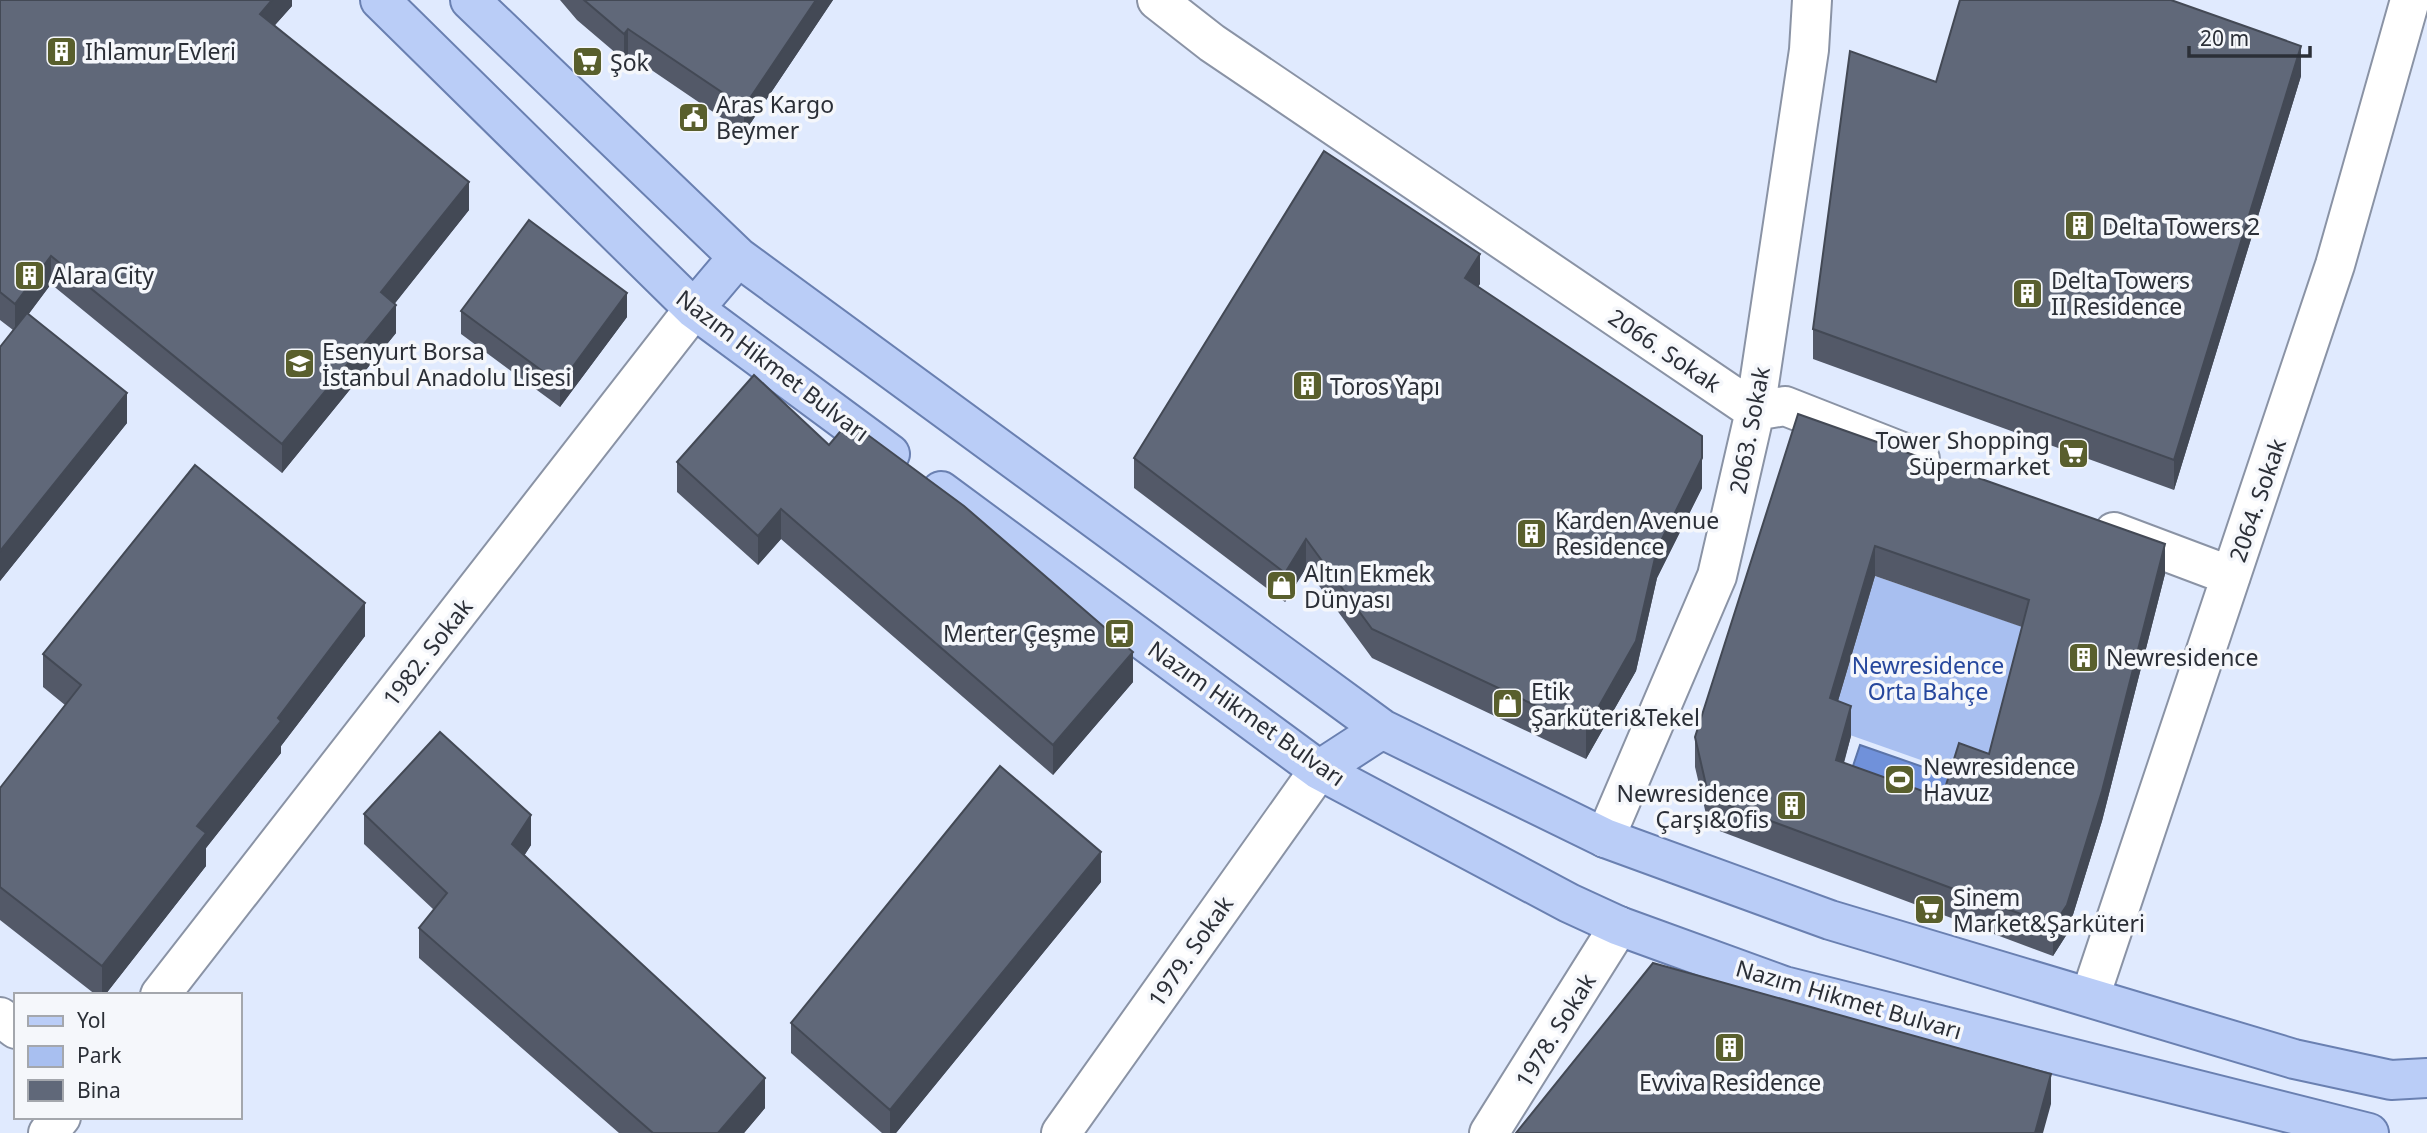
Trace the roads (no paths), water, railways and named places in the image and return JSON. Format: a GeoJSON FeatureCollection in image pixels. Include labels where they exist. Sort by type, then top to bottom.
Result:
{"type":"FeatureCollection","features":[{"type":"Feature","properties":{"kind":"main road","name":"Nazım Hikmet Bulvarı"},"geometry":{"type":"LineString","coordinates":[[380,0],[694,309],[1319,770],[1569,903],[1619,926],[1784,986],[2369,1133]]}},
{"type":"Feature","properties":{"kind":"main road"},"geometry":{"type":"LineString","coordinates":[[470,0],[738,257],[1382,729],[1605,838],[1830,920],[2294,1059],[2391,1080],[2427,1078]]}},
{"type":"Feature","properties":{"kind":"main road"},"geometry":{"type":"LineString","coordinates":[[694,309],[738,257]]}},
{"type":"Feature","properties":{"kind":"main road"},"geometry":{"type":"LineString","coordinates":[[1319,770],[1382,729]]}},
{"type":"Feature","properties":{"kind":"street","name":"2066. Sokak"},"geometry":{"type":"LineString","coordinates":[[1157,0],[1212,43],[1755,411]]}},
{"type":"Feature","properties":{"kind":"street","name":"2063. Sokak"},"geometry":{"type":"LineString","coordinates":[[1605,838],[1717,576],[1755,411],[1809,50],[1812,0]]}},
{"type":"Feature","properties":{"kind":"street","name":"2064. Sokak"},"geometry":{"type":"LineString","coordinates":[[2090,997],[2335,265],[2410,0]]}},
{"type":"Feature","properties":{"kind":"street","name":"1982. Sokak"},"geometry":{"type":"LineString","coordinates":[[162,993],[694,309]]}},
{"type":"Feature","properties":{"kind":"street"},"geometry":{"type":"LineString","coordinates":[[1755,411],[1785,407],[1954,471]]}},
{"type":"Feature","properties":{"kind":"street"},"geometry":{"type":"LineString","coordinates":[[2080,519],[2231,576]]}},
{"type":"Feature","properties":{"kind":"street","name":"1979. Sokak"},"geometry":{"type":"LineString","coordinates":[[1061,1133],[1319,770]]}},
{"type":"Feature","properties":{"kind":"street","name":"1978. Sokak"},"geometry":{"type":"LineString","coordinates":[[1489,1133],[1619,926]]}},
{"type":"Feature","properties":{"kind":"street"},"geometry":{"type":"LineString","coordinates":[[48,1133],[59,1119]]}},
{"type":"Feature","properties":{"kind":"place","name":"Ihlamur Evleri"},"geometry":{"type":"Point","coordinates":[62,51]}},
{"type":"Feature","properties":{"kind":"place","name":"Şok"},"geometry":{"type":"Point","coordinates":[587,62]}},
{"type":"Feature","properties":{"kind":"place","name":"Aras Kargo Beymer"},"geometry":{"type":"Point","coordinates":[693,117]}},
{"type":"Feature","properties":{"kind":"place","name":"Delta Towers 2"},"geometry":{"type":"Point","coordinates":[2079,226]}},
{"type":"Feature","properties":{"kind":"place","name":"Alara City"},"geometry":{"type":"Point","coordinates":[29,275]}},
{"type":"Feature","properties":{"kind":"place","name":"Delta Towers II Residence"},"geometry":{"type":"Point","coordinates":[2028,293]}},
{"type":"Feature","properties":{"kind":"place","name":"Esenyurt Borsa İstanbul Anadolu Lisesi"},"geometry":{"type":"Point","coordinates":[299,364]}},
{"type":"Feature","properties":{"kind":"place","name":"Toros Yapı"},"geometry":{"type":"Point","coordinates":[1307,386]}},
{"type":"Feature","properties":{"kind":"place","name":"Tower Shopping Süpermarket"},"geometry":{"type":"Point","coordinates":[2073,453]}},
{"type":"Feature","properties":{"kind":"place","name":"Karden Avenue Residence"},"geometry":{"type":"Point","coordinates":[1532,533]}},
{"type":"Feature","properties":{"kind":"place","name":"Altın Ekmek Dünyası"},"geometry":{"type":"Point","coordinates":[1281,586]}},
{"type":"Feature","properties":{"kind":"place","name":"Merter Çeşme"},"geometry":{"type":"Point","coordinates":[1119,633]}},
{"type":"Feature","properties":{"kind":"place","name":"Newresidence"},"geometry":{"type":"Point","coordinates":[2083,657]}},
{"type":"Feature","properties":{"kind":"place","name":"Etik Şarküteri&Tekel"},"geometry":{"type":"Point","coordinates":[1508,704]}},
{"type":"Feature","properties":{"kind":"place","name":"Newresidence Havuz"},"geometry":{"type":"Point","coordinates":[1900,779]}},
{"type":"Feature","properties":{"kind":"place","name":"Newresidence Çarşı&Ofis"},"geometry":{"type":"Point","coordinates":[1792,806]}},
{"type":"Feature","properties":{"kind":"place","name":"Sinem Market&Şarküteri"},"geometry":{"type":"Point","coordinates":[1930,910]}},
{"type":"Feature","properties":{"kind":"place","name":"Evviva Residence"},"geometry":{"type":"Point","coordinates":[1730,1048]}},
{"type":"Feature","properties":{"kind":"park label","name":"Newresidence Orta Bahçe"},"geometry":{"type":"Point","coordinates":[1928,678]}}]}
